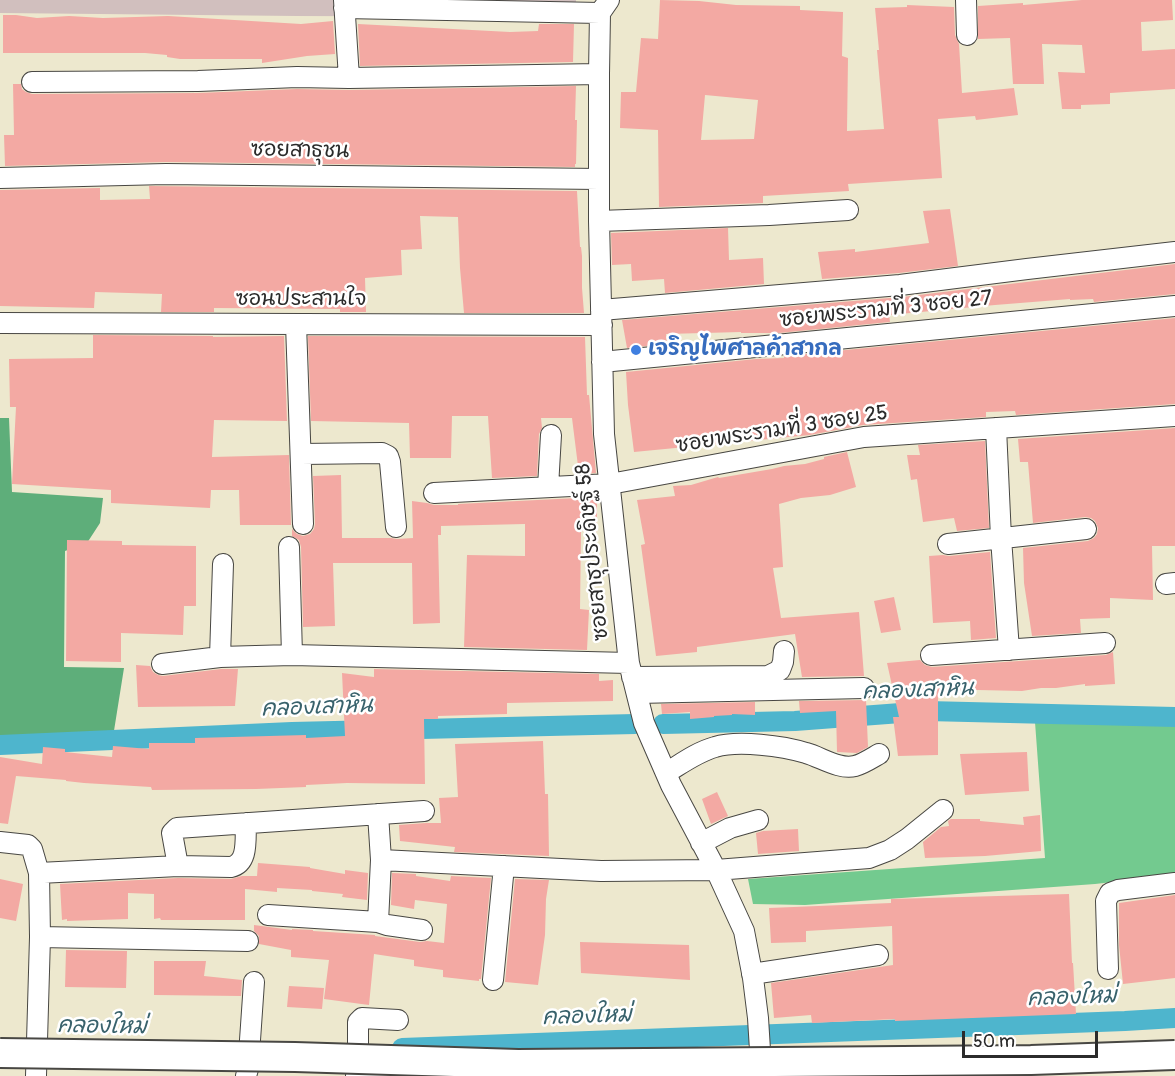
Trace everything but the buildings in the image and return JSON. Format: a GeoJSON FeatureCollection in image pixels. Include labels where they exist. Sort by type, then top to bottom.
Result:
{"type":"FeatureCollection","features":[{"type":"Feature","properties":{"kind":"highway"},"geometry":{"type":"LineString","coordinates":[[0,1053],[283,1057],[518,1065]]}},
{"type":"Feature","properties":{"kind":"highway"},"geometry":{"type":"LineString","coordinates":[[365,1065],[1031,1060],[1175,1055]]}},
{"type":"Feature","properties":{"kind":"street"},"geometry":{"type":"LineString","coordinates":[[966,0],[967,35]]}},
{"type":"Feature","properties":{"kind":"street"},"geometry":{"type":"LineString","coordinates":[[349,78],[344,4],[606,4]]}},
{"type":"Feature","properties":{"kind":"street","name":"ซอยสาธุประดิษฐ์ 58"},"geometry":{"type":"LineString","coordinates":[[606,4],[599,74],[599,221],[604,434],[632,678],[644,723],[666,773],[716,870],[744,931],[758,1018],[761,1071]]}},
{"type":"Feature","properties":{"kind":"street"},"geometry":{"type":"LineString","coordinates":[[32,82],[599,74]]}},
{"type":"Feature","properties":{"kind":"street","name":"ซอยสาธุชน"},"geometry":{"type":"LineString","coordinates":[[0,178],[166,174],[599,179]]}},
{"type":"Feature","properties":{"kind":"street"},"geometry":{"type":"LineString","coordinates":[[599,221],[848,210]]}},
{"type":"Feature","properties":{"kind":"street","name":"ซอนประสานใจ"},"geometry":{"type":"LineString","coordinates":[[0,323],[296,324],[602,318],[1175,252]]}},
{"type":"Feature","properties":{"kind":"street","name":"ซอยพระรามที่ 3 ซอย 27"},"geometry":{"type":"LineString","coordinates":[[602,362],[1175,306]]}},
{"type":"Feature","properties":{"kind":"street"},"geometry":{"type":"LineString","coordinates":[[296,324],[303,524]]}},
{"type":"Feature","properties":{"kind":"street","name":"ซอยพระรามที่ 3 ซอย 25"},"geometry":{"type":"LineString","coordinates":[[434,493],[610,484],[864,437],[1175,416]]}},
{"type":"Feature","properties":{"kind":"street"},"geometry":{"type":"LineString","coordinates":[[996,428],[1001,538],[1010,650]]}},
{"type":"Feature","properties":{"kind":"street"},"geometry":{"type":"LineString","coordinates":[[549,487],[551,435]]}},
{"type":"Feature","properties":{"kind":"street"},"geometry":{"type":"LineString","coordinates":[[301,454],[382,453],[388,456],[396,527]]}},
{"type":"Feature","properties":{"kind":"street"},"geometry":{"type":"LineString","coordinates":[[948,544],[1086,529]]}},
{"type":"Feature","properties":{"kind":"street"},"geometry":{"type":"LineString","coordinates":[[289,547],[292,655]]}},
{"type":"Feature","properties":{"kind":"street"},"geometry":{"type":"LineString","coordinates":[[220,657],[223,564]]}},
{"type":"Feature","properties":{"kind":"street"},"geometry":{"type":"LineString","coordinates":[[931,655],[1105,643]]}},
{"type":"Feature","properties":{"kind":"street"},"geometry":{"type":"LineString","coordinates":[[632,678],[768,676],[780,670],[784,651]]}},
{"type":"Feature","properties":{"kind":"street"},"geometry":{"type":"LineString","coordinates":[[162,664],[220,657],[292,655],[632,678],[864,688]]}},
{"type":"Feature","properties":{"kind":"street"},"geometry":{"type":"LineString","coordinates":[[666,773],[703,752],[730,745],[765,745],[806,753],[842,766],[854,766],[879,754]]}},
{"type":"Feature","properties":{"kind":"street"},"geometry":{"type":"LineString","coordinates":[[381,860],[601,871],[716,870],[869,858],[890,850],[907,839],[943,810]]}},
{"type":"Feature","properties":{"kind":"street"},"geometry":{"type":"LineString","coordinates":[[178,866],[172,833],[177,828],[424,811]]}},
{"type":"Feature","properties":{"kind":"street"},"geometry":{"type":"LineString","coordinates":[[378,814],[381,860],[378,922]]}},
{"type":"Feature","properties":{"kind":"street"},"geometry":{"type":"LineString","coordinates":[[701,843],[730,828],[758,820]]}},
{"type":"Feature","properties":{"kind":"street"},"geometry":{"type":"LineString","coordinates":[[39,873],[178,866],[231,867],[242,861],[246,823]]}},
{"type":"Feature","properties":{"kind":"street"},"geometry":{"type":"LineString","coordinates":[[0,842],[28,845],[32,849],[39,873],[40,937],[36,1069]]}},
{"type":"Feature","properties":{"kind":"street"},"geometry":{"type":"LineString","coordinates":[[493,980],[504,866]]}},
{"type":"Feature","properties":{"kind":"street"},"geometry":{"type":"LineString","coordinates":[[1108,969],[1106,901],[1110,893],[1175,883]]}},
{"type":"Feature","properties":{"kind":"street"},"geometry":{"type":"LineString","coordinates":[[268,915],[378,922],[422,930]]}},
{"type":"Feature","properties":{"kind":"street"},"geometry":{"type":"LineString","coordinates":[[40,937],[248,941]]}},
{"type":"Feature","properties":{"kind":"street"},"geometry":{"type":"LineString","coordinates":[[752,974],[878,955]]}},
{"type":"Feature","properties":{"kind":"street"},"geometry":{"type":"LineString","coordinates":[[247,1072],[254,982]]}},
{"type":"Feature","properties":{"kind":"street"},"geometry":{"type":"LineString","coordinates":[[356,1076],[365,1065],[357,1030],[358,1022],[362,1018],[398,1020]]}},
{"type":"Feature","properties":{"kind":"shaded area"},"geometry":{"type":"Polygon","coordinates":[[[0,0],[576,0],[576,17],[0,13],[0,0]]]}},
{"type":"Feature","properties":{"kind":"green space"},"geometry":{"type":"Polygon","coordinates":[[[0,418],[9,418],[12,492],[103,498],[100,523],[87,543],[65,551],[64,667],[124,668],[113,737],[0,740],[0,418]]]}},
{"type":"Feature","properties":{"kind":"green space"},"geometry":{"type":"Polygon","coordinates":[[[1175,718],[1175,875],[1095,884],[805,905],[753,904],[748,879],[1045,858],[1035,722],[1175,718]]]}},
{"type":"Feature","properties":{"kind":"waterway","name":"คลองเสาหิน"},"geometry":{"type":"LineString","coordinates":[[663,724],[795,721],[927,711],[1175,717]]}},
{"type":"Feature","properties":{"kind":"waterway","name":"คลองเสาหิน"},"geometry":{"type":"LineString","coordinates":[[0,745],[292,732],[635,724]]}},
{"type":"Feature","properties":{"kind":"waterway","name":"คลองใหม่"},"geometry":{"type":"LineString","coordinates":[[402,1048],[1175,1018]]}},
{"type":"Feature","properties":{"kind":"place","name":"เจริญไพศาลค้าสากล"},"geometry":{"type":"Point","coordinates":[636,350]}}]}
